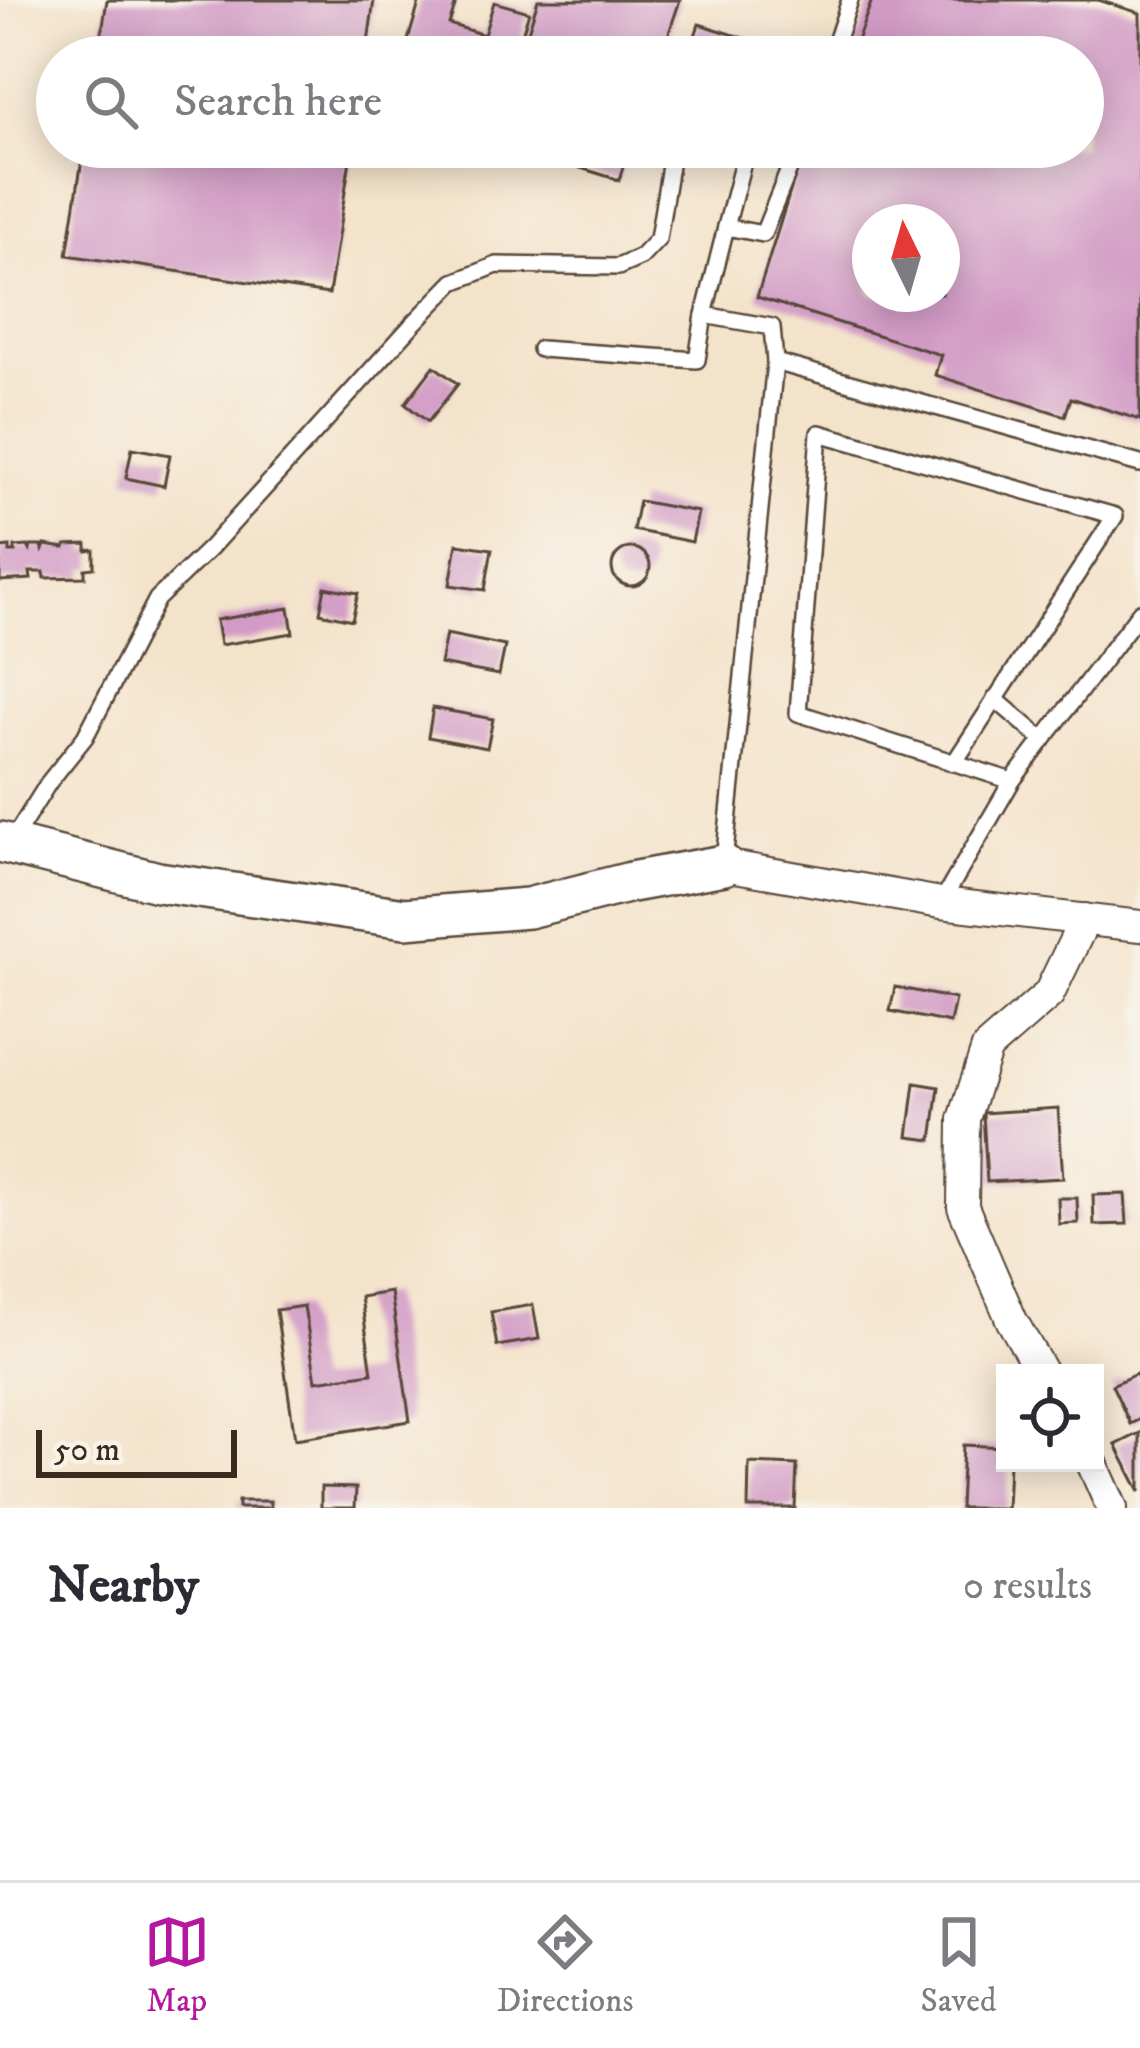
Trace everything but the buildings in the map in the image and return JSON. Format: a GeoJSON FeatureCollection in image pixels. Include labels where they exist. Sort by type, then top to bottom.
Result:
{"type":"FeatureCollection","features":[{"type":"Feature","properties":{"kind":"street"},"geometry":{"type":"LineString","coordinates":[[5,843],[158,882],[405,918],[528,908],[724,865],[941,903],[1140,926]]}},
{"type":"Feature","properties":{"kind":"street"},"geometry":{"type":"LineString","coordinates":[[1037,1364],[1012,1322],[963,1207],[964,1120],[987,1048],[1049,994],[1085,919]]}},
{"type":"Feature","properties":{"kind":"street"},"geometry":{"type":"LineString","coordinates":[[1096,1472],[1112,1508]]}},
{"type":"Feature","properties":{"kind":"lane"},"geometry":{"type":"LineString","coordinates":[[838,36],[850,0]]}},
{"type":"Feature","properties":{"kind":"lane"},"geometry":{"type":"LineString","coordinates":[[5,843],[85,737],[157,599],[210,548],[414,322],[454,282],[497,265],[618,267],[641,256],[658,238],[670,168]]}},
{"type":"Feature","properties":{"kind":"lane"},"geometry":{"type":"LineString","coordinates":[[540,349],[697,360],[741,168]]}},
{"type":"Feature","properties":{"kind":"lane"},"geometry":{"type":"LineString","coordinates":[[726,227],[763,234],[790,168]]}},
{"type":"Feature","properties":{"kind":"lane"},"geometry":{"type":"LineString","coordinates":[[704,315],[772,327],[775,362],[724,865]]}},
{"type":"Feature","properties":{"kind":"lane"},"geometry":{"type":"LineString","coordinates":[[775,362],[1140,464]]}},
{"type":"Feature","properties":{"kind":"lane"},"geometry":{"type":"LineString","coordinates":[[953,763],[1115,516],[818,433],[798,713],[953,763],[1012,781]]}},
{"type":"Feature","properties":{"kind":"lane"},"geometry":{"type":"LineString","coordinates":[[941,903],[1012,781],[1140,612]]}},
{"type":"Feature","properties":{"kind":"lane"},"geometry":{"type":"LineString","coordinates":[[994,699],[1043,740]]}}]}
